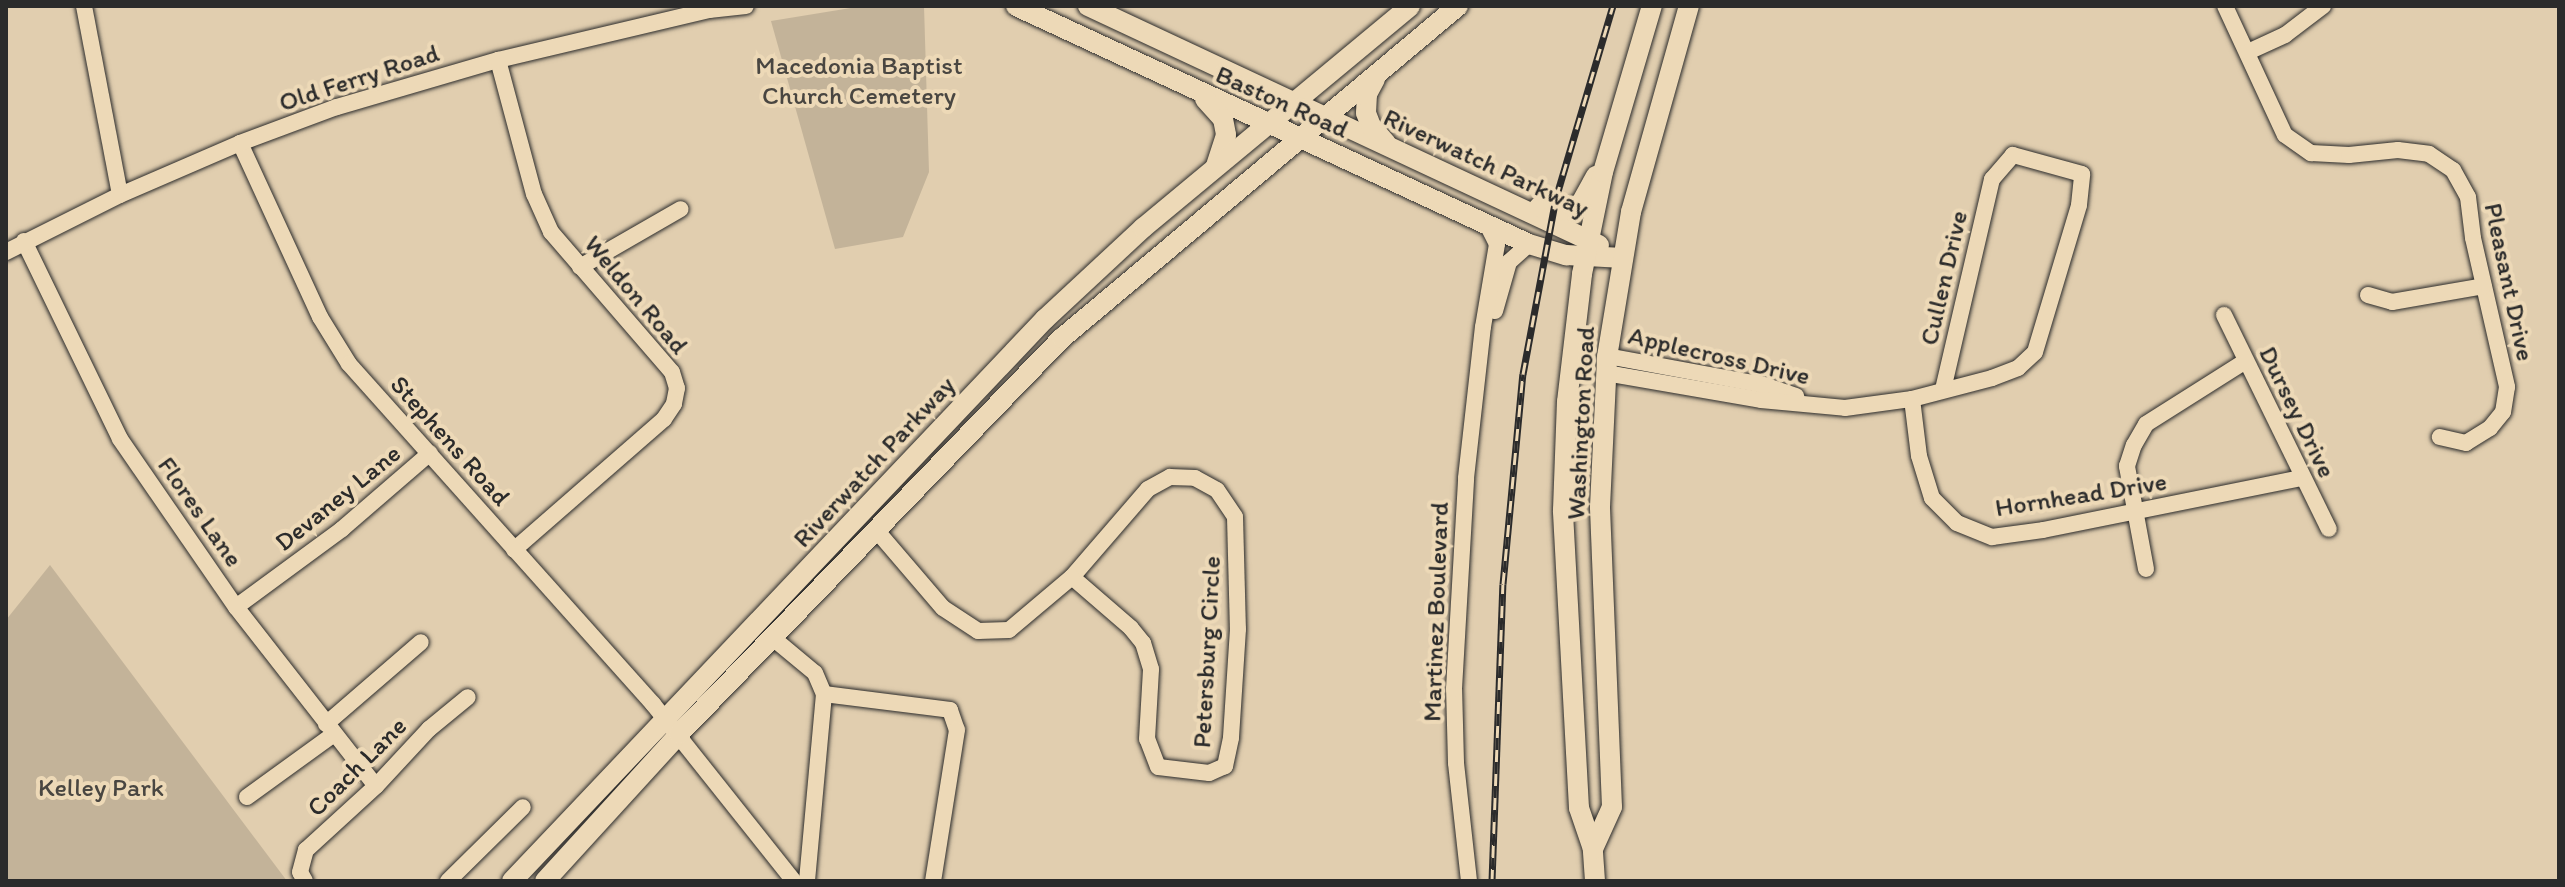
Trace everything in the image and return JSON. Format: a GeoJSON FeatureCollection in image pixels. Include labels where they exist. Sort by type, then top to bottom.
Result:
{"type":"FeatureCollection","features":[{"type":"Feature","properties":{"kind":"main road","name":"Baston Road"},"geometry":{"type":"LineString","coordinates":[[1016,6],[1199,94],[1529,244],[1566,255],[1587,248],[1623,258]]}},
{"type":"Feature","properties":{"kind":"main road","name":"Riverwatch Parkway"},"geometry":{"type":"LineString","coordinates":[[1088,6],[1520,206],[1587,248]]}},
{"type":"Feature","properties":{"kind":"main road","name":"Riverwatch Parkway"},"geometry":{"type":"LineString","coordinates":[[512,881],[1045,319],[1133,237],[1293,100],[1410,6]]}},
{"type":"Feature","properties":{"kind":"main road","name":"Riverwatch Parkway"},"geometry":{"type":"LineString","coordinates":[[545,881],[679,734],[1062,338],[1458,6]]}},
{"type":"Feature","properties":{"kind":"main road","name":"Washington Road"},"geometry":{"type":"LineString","coordinates":[[1595,881],[1593,849],[1579,808],[1564,522],[1567,402],[1576,315],[1606,159],[1652,6]]}},
{"type":"Feature","properties":{"kind":"main road","name":"Washington Road"},"geometry":{"type":"LineString","coordinates":[[1593,849],[1612,807],[1600,507],[1606,365],[1623,258],[1647,147],[1689,6]]}},
{"type":"Feature","properties":{"kind":"main road"},"geometry":{"type":"LineString","coordinates":[[1378,72],[1367,94],[1366,113],[1371,126],[1388,146]]}},
{"type":"Feature","properties":{"kind":"main road"},"geometry":{"type":"LineString","coordinates":[[1199,94],[1223,119],[1226,130],[1214,170]]}},
{"type":"Feature","properties":{"kind":"main road"},"geometry":{"type":"LineString","coordinates":[[1520,206],[1562,212],[1576,207],[1606,159]]}},
{"type":"Feature","properties":{"kind":"main road"},"geometry":{"type":"LineString","coordinates":[[1529,244],[1566,270],[1576,315]]}},
{"type":"Feature","properties":{"kind":"street"},"geometry":{"type":"LineString","coordinates":[[84,6],[120,195]]}},
{"type":"Feature","properties":{"kind":"street","name":"Old Ferry Road"},"geometry":{"type":"LineString","coordinates":[[6,252],[120,195],[240,143],[337,107],[498,60],[709,10],[746,6]]}},
{"type":"Feature","properties":{"kind":"street","name":"Pleasant Drive"},"geometry":{"type":"LineString","coordinates":[[2225,6],[2285,135],[2311,153],[2349,155],[2398,150],[2429,154],[2453,170],[2468,197],[2507,387],[2503,412],[2490,428],[2466,443],[2440,437]]}},
{"type":"Feature","properties":{"kind":"street"},"geometry":{"type":"LineString","coordinates":[[2248,52],[2285,35],[2323,6]]}},
{"type":"Feature","properties":{"kind":"street","name":"Weldon Road"},"geometry":{"type":"LineString","coordinates":[[498,60],[541,213],[580,267],[672,372],[677,388],[674,404],[664,419],[514,550]]}},
{"type":"Feature","properties":{"kind":"street","name":"Stephens Road"},"geometry":{"type":"LineString","coordinates":[[240,143],[334,341],[349,364],[679,734],[794,881]]}},
{"type":"Feature","properties":{"kind":"street","name":"Applecross Drive"},"geometry":{"type":"LineString","coordinates":[[1606,365],[1761,400],[1845,408],[1912,399],[2018,368],[2035,352],[2079,205],[2082,174],[2013,155],[1992,179]]}},
{"type":"Feature","properties":{"kind":"street","name":"Cullen Drive"},"geometry":{"type":"LineString","coordinates":[[1943,389],[1992,179]]}},
{"type":"Feature","properties":{"kind":"street"},"geometry":{"type":"LineString","coordinates":[[580,267],[681,209]]}},
{"type":"Feature","properties":{"kind":"street","name":"Martinez Boulevard"},"geometry":{"type":"LineString","coordinates":[[1469,881],[1456,763],[1454,689],[1466,478],[1497,244],[1487,224]]}},
{"type":"Feature","properties":{"kind":"street","name":"Flores Lane"},"geometry":{"type":"LineString","coordinates":[[24,241],[120,439],[236,607],[376,786]]}},
{"type":"Feature","properties":{"kind":"street","name":"Martinez Boulevard"},"geometry":{"type":"LineString","coordinates":[[1482,346],[1509,262],[1529,244]]}},
{"type":"Feature","properties":{"kind":"street"},"geometry":{"type":"LineString","coordinates":[[2368,295],[2392,302],[2484,286]]}},
{"type":"Feature","properties":{"kind":"street","name":"Dursey Drive"},"geometry":{"type":"LineString","coordinates":[[2224,315],[2244,362],[2329,529]]}},
{"type":"Feature","properties":{"kind":"street"},"geometry":{"type":"LineString","coordinates":[[2146,569],[2127,466],[2146,424],[2244,362]]}},
{"type":"Feature","properties":{"kind":"street","name":"Hornhead Drive"},"geometry":{"type":"LineString","coordinates":[[1912,399],[1919,456],[1932,498],[1957,523],[1992,537],[2302,478]]}},
{"type":"Feature","properties":{"kind":"street","name":"Devaney Lane"},"geometry":{"type":"LineString","coordinates":[[236,607],[342,529],[430,453]]}},
{"type":"Feature","properties":{"kind":"street","name":"Petersburg Circle"},"geometry":{"type":"LineString","coordinates":[[877,531],[943,608],[978,631],[1009,630],[1072,577],[1148,489],[1170,477],[1195,478],[1217,490],[1235,517],[1236,539],[1238,629],[1231,738],[1225,766],[1209,773],[1158,767],[1147,739],[1151,669],[1143,643],[1131,628],[1072,577]]}},
{"type":"Feature","properties":{"kind":"street"},"geometry":{"type":"LineString","coordinates":[[774,639],[815,673],[824,694],[807,881]]}},
{"type":"Feature","properties":{"kind":"street"},"geometry":{"type":"LineString","coordinates":[[247,797],[330,729],[421,642]]}},
{"type":"Feature","properties":{"kind":"street"},"geometry":{"type":"LineString","coordinates":[[824,694],[950,710],[957,730],[933,881]]}},
{"type":"Feature","properties":{"kind":"street","name":"Coach Lane"},"geometry":{"type":"LineString","coordinates":[[305,881],[300,872],[306,850],[376,786],[429,729],[468,697]]}},
{"type":"Feature","properties":{"kind":"street"},"geometry":{"type":"LineString","coordinates":[[448,881],[523,807]]}},
{"type":"Feature","properties":{"kind":"green space","name":"Macedonia Baptist Church Cemetery"},"geometry":{"type":"Polygon","coordinates":[[[863,6],[924,6],[929,172],[903,237],[835,249],[771,21],[863,6]]]}},
{"type":"Feature","properties":{"kind":"green space","name":"Kelley Park"},"geometry":{"type":"Polygon","coordinates":[[[50,565],[287,881],[6,881],[6,620],[50,565]]]}},
{"type":"Feature","properties":{"kind":"railway"},"geometry":{"type":"LineString","coordinates":[[1492,881],[1503,584],[1523,374],[1556,198],[1613,6]]}}]}
